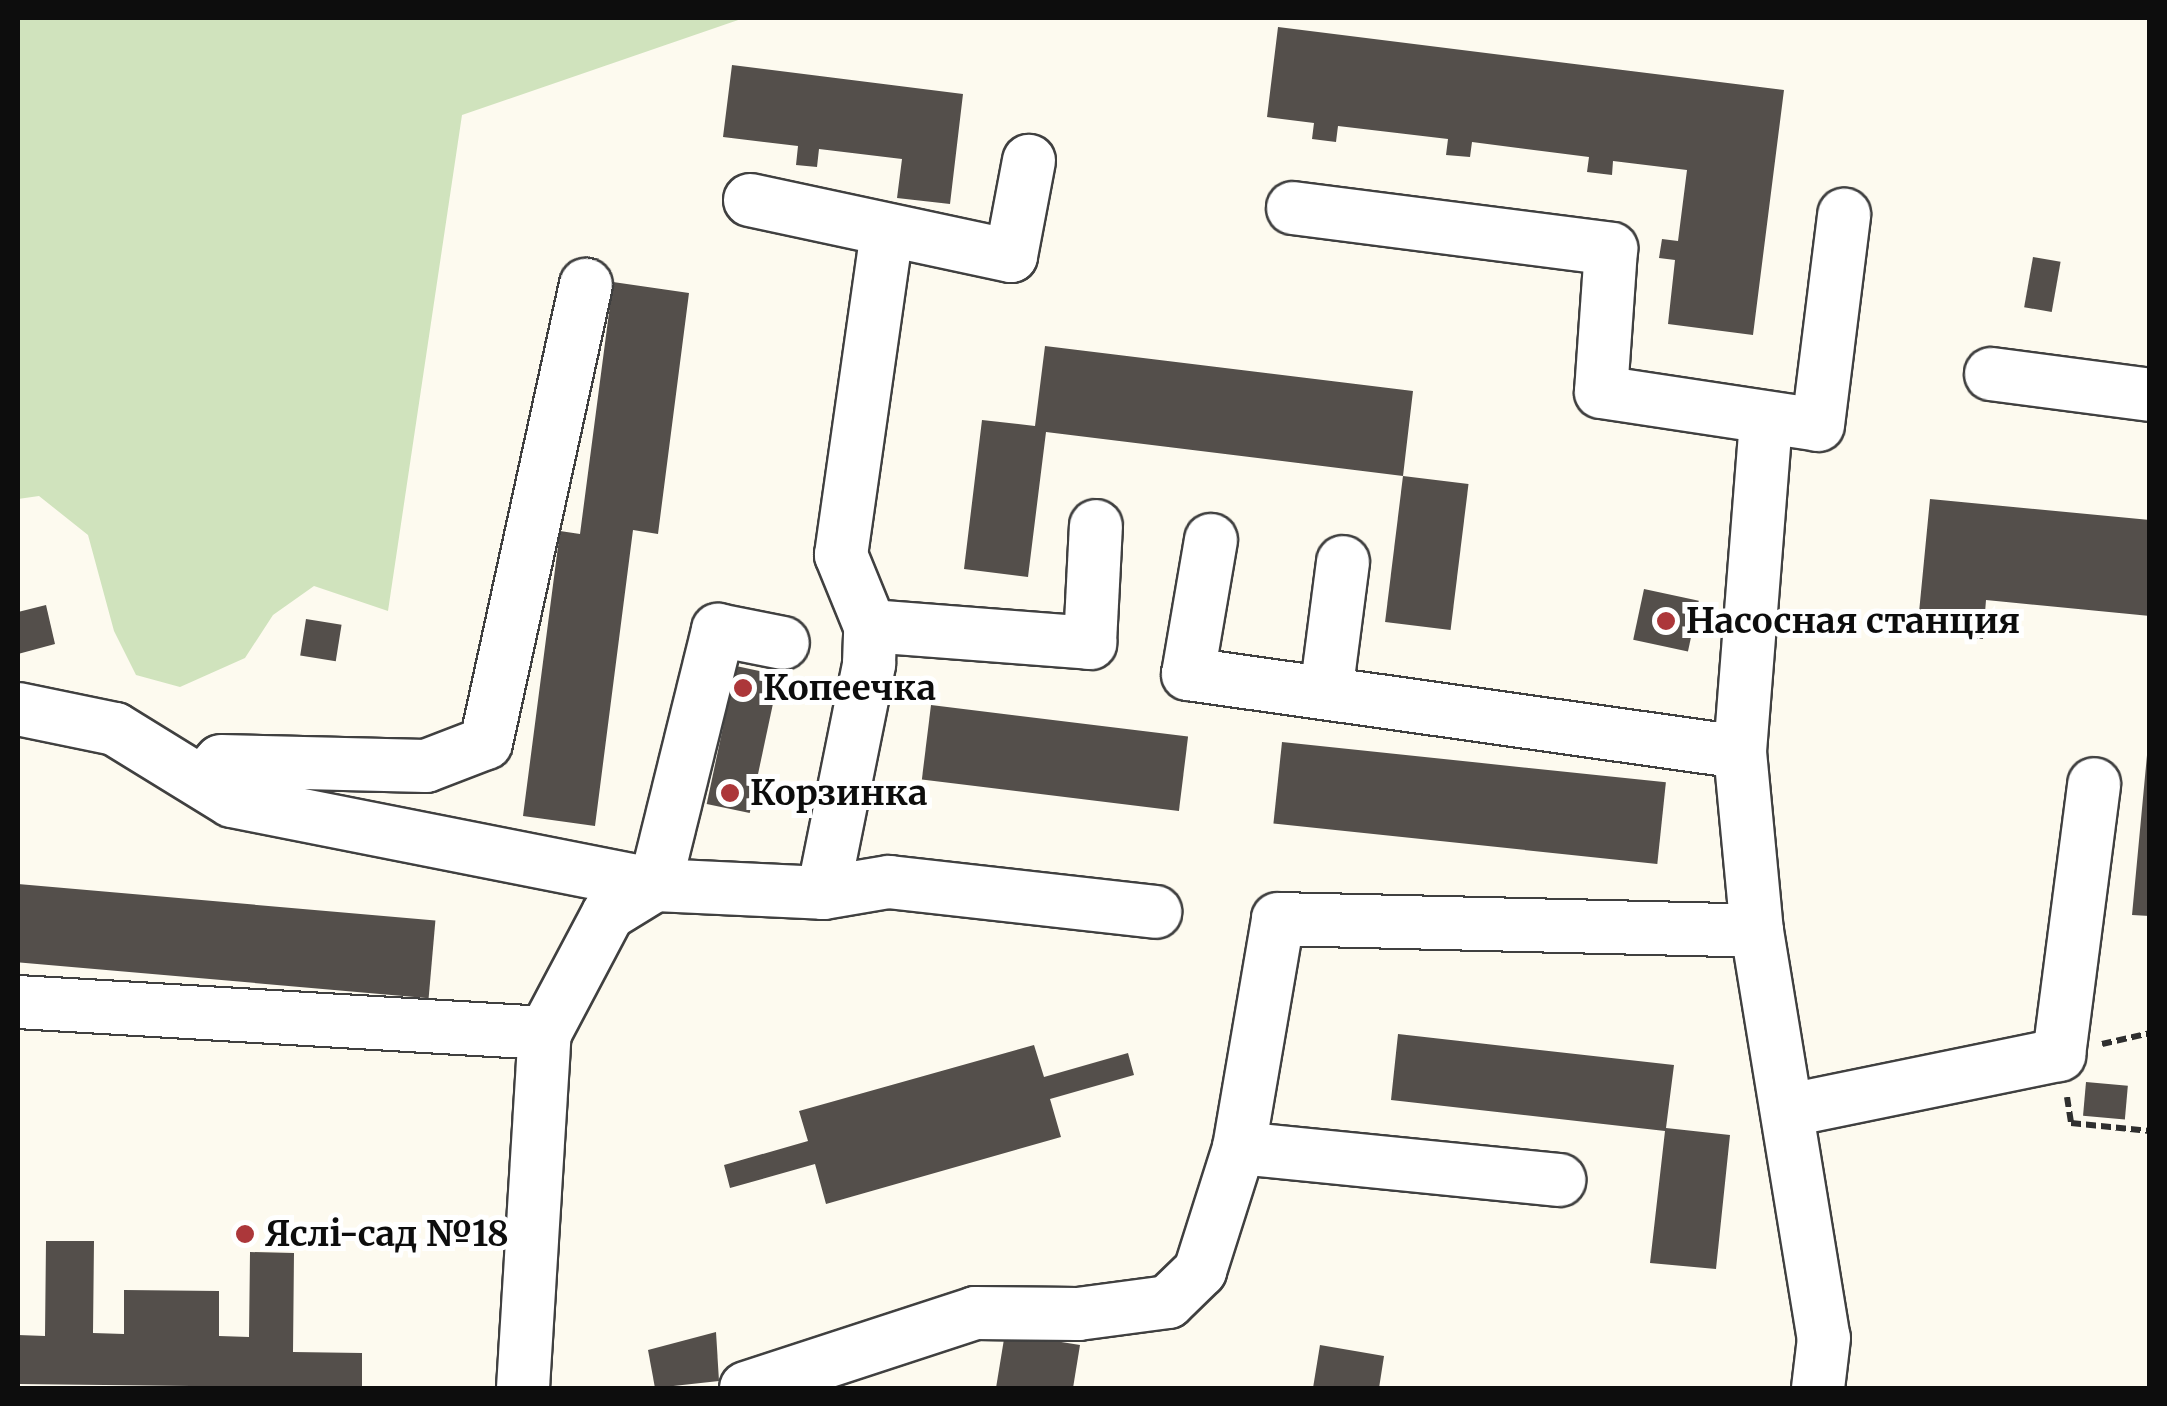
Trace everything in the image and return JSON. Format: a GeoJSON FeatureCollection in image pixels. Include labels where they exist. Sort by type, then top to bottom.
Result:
{"type":"FeatureCollection","features":[{"type":"Feature","properties":{"kind":"street"},"geometry":{"type":"LineString","coordinates":[[750,200],[1011,256],[1029,161]]}},
{"type":"Feature","properties":{"kind":"street"},"geometry":{"type":"LineString","coordinates":[[1294,208],[1611,249],[1601,392],[1818,425],[1844,215]]}},
{"type":"Feature","properties":{"kind":"street"},"geometry":{"type":"LineString","coordinates":[[823,893],[869,664],[870,626],[842,556],[888,231]]}},
{"type":"Feature","properties":{"kind":"street"},"geometry":{"type":"LineString","coordinates":[[204,780],[221,760],[426,766],[486,743],[586,286]]}},
{"type":"Feature","properties":{"kind":"street"},"geometry":{"type":"LineString","coordinates":[[1991,374],[2150,396]]}},
{"type":"Feature","properties":{"kind":"street"},"geometry":{"type":"LineString","coordinates":[[1766,420],[1740,752],[1757,931],[1790,1110],[1824,1338],[1818,1388]]}},
{"type":"Feature","properties":{"kind":"street"},"geometry":{"type":"LineString","coordinates":[[870,626],[1090,644],[1096,526]]}},
{"type":"Feature","properties":{"kind":"street"},"geometry":{"type":"LineString","coordinates":[[1212,540],[1188,674],[1740,752]]}},
{"type":"Feature","properties":{"kind":"street"},"geometry":{"type":"LineString","coordinates":[[1326,693],[1343,562]]}},
{"type":"Feature","properties":{"kind":"street"},"geometry":{"type":"LineString","coordinates":[[523,1388],[545,1033],[608,914],[655,885],[718,630],[783,643]]}},
{"type":"Feature","properties":{"kind":"street"},"geometry":{"type":"LineString","coordinates":[[18,709],[114,729],[204,780],[232,801],[655,885],[823,893],[889,882],[1156,912]]}},
{"type":"Feature","properties":{"kind":"street"},"geometry":{"type":"LineString","coordinates":[[1790,1110],[2060,1054],[2094,784]]}},
{"type":"Feature","properties":{"kind":"street"},"geometry":{"type":"LineString","coordinates":[[746,1388],[975,1313],[1078,1314],[1168,1302],[1200,1271],[1240,1148],[1278,919],[1757,931]]}},
{"type":"Feature","properties":{"kind":"street"},"geometry":{"type":"LineString","coordinates":[[18,1002],[545,1033]]}},
{"type":"Feature","properties":{"kind":"street"},"geometry":{"type":"LineString","coordinates":[[1240,1148],[1559,1180]]}},
{"type":"Feature","properties":{"kind":"green space"},"geometry":{"type":"Polygon","coordinates":[[[18,18],[744,18],[462,115],[388,611],[314,586],[273,615],[245,658],[180,687],[136,675],[114,631],[88,535],[39,496],[18,499],[18,18]]]}},
{"type":"Feature","properties":{"kind":"building"},"geometry":{"type":"Polygon","coordinates":[[[1278,27],[1784,90],[1753,335],[1668,324],[1675,260],[1659,258],[1662,239],[1678,241],[1687,170],[1613,161],[1612,175],[1587,172],[1589,157],[1472,142],[1470,157],[1446,155],[1448,139],[1338,126],[1336,142],[1312,139],[1314,123],[1267,117],[1278,27]]]}},
{"type":"Feature","properties":{"kind":"building"},"geometry":{"type":"Polygon","coordinates":[[[732,65],[963,94],[950,204],[897,198],[902,159],[819,149],[817,167],[796,165],[798,146],[723,137],[732,65]]]}},
{"type":"Feature","properties":{"kind":"building"},"geometry":{"type":"Polygon","coordinates":[[[2033,257],[2061,262],[2052,312],[2024,307],[2033,257]]]}},
{"type":"Feature","properties":{"kind":"building"},"geometry":{"type":"Polygon","coordinates":[[[613,282],[689,293],[658,534],[633,530],[595,826],[523,816],[560,531],[580,534],[613,282]]]}},
{"type":"Feature","properties":{"kind":"building"},"geometry":{"type":"Polygon","coordinates":[[[1045,346],[1413,391],[1403,476],[1046,432],[1028,577],[964,569],[982,420],[1035,426],[1045,346]]]}},
{"type":"Feature","properties":{"kind":"building"},"geometry":{"type":"Polygon","coordinates":[[[1403,476],[1469,484],[1451,630],[1385,622],[1403,476]]]}},
{"type":"Feature","properties":{"kind":"building"},"geometry":{"type":"Polygon","coordinates":[[[1930,499],[2150,520],[2150,616],[1986,600],[1983,639],[1917,633],[1930,499]]]}},
{"type":"Feature","properties":{"kind":"building","name":"Насосная станция"},"geometry":{"type":"Polygon","coordinates":[[[1644,589],[1699,601],[1688,652],[1633,640],[1644,589]]]}},
{"type":"Feature","properties":{"kind":"building"},"geometry":{"type":"Polygon","coordinates":[[[46,605],[55,644],[18,654],[18,612],[46,605]]]}},
{"type":"Feature","properties":{"kind":"building"},"geometry":{"type":"Polygon","coordinates":[[[306,619],[342,625],[336,661],[300,656],[306,619]]]}},
{"type":"Feature","properties":{"kind":"building"},"geometry":{"type":"Polygon","coordinates":[[[736,666],[779,675],[750,813],[707,804],[736,666]]]}},
{"type":"Feature","properties":{"kind":"building"},"geometry":{"type":"Polygon","coordinates":[[[931,705],[1188,737],[1179,811],[922,779],[931,705]]]}},
{"type":"Feature","properties":{"kind":"building"},"geometry":{"type":"Polygon","coordinates":[[[1282,742],[1666,782],[1657,864],[1273,824],[1282,742]]]}},
{"type":"Feature","properties":{"kind":"building"},"geometry":{"type":"Polygon","coordinates":[[[2150,755],[2150,916],[2132,915],[2150,755]]]}},
{"type":"Feature","properties":{"kind":"building"},"geometry":{"type":"Polygon","coordinates":[[[18,884],[435,921],[429,998],[18,962],[18,884]]]}},
{"type":"Feature","properties":{"kind":"building"},"geometry":{"type":"Polygon","coordinates":[[[1398,1034],[1674,1065],[1666,1128],[1730,1135],[1716,1269],[1650,1263],[1665,1131],[1391,1100],[1398,1034]]]}},
{"type":"Feature","properties":{"kind":"building"},"geometry":{"type":"Polygon","coordinates":[[[1034,1045],[1044,1077],[1128,1053],[1134,1075],[1050,1099],[1061,1137],[826,1204],[815,1164],[730,1188],[724,1165],[808,1141],[799,1111],[1034,1045]]]}},
{"type":"Feature","properties":{"kind":"building"},"geometry":{"type":"Polygon","coordinates":[[[2086,1082],[2128,1086],[2125,1120],[2083,1116],[2086,1082]]]}},
{"type":"Feature","properties":{"kind":"building"},"geometry":{"type":"Polygon","coordinates":[[[46,1241],[94,1241],[93,1333],[124,1334],[124,1290],[219,1291],[219,1336],[249,1337],[250,1252],[294,1253],[293,1352],[362,1353],[362,1388],[18,1384],[18,1335],[45,1336],[46,1241]]]}},
{"type":"Feature","properties":{"kind":"building"},"geometry":{"type":"Polygon","coordinates":[[[716,1332],[719,1381],[655,1388],[648,1350],[716,1332]]]}},
{"type":"Feature","properties":{"kind":"building"},"geometry":{"type":"Polygon","coordinates":[[[1005,1333],[1080,1345],[1073,1388],[996,1388],[1005,1333]]]}},
{"type":"Feature","properties":{"kind":"building"},"geometry":{"type":"Polygon","coordinates":[[[1320,1345],[1384,1356],[1379,1388],[1313,1388],[1320,1345]]]}},
{"type":"Feature","properties":{"kind":"place","name":"Насосная станция"},"geometry":{"type":"Point","coordinates":[1666,621]}},
{"type":"Feature","properties":{"kind":"place","name":"Копеечка"},"geometry":{"type":"Point","coordinates":[743,688]}},
{"type":"Feature","properties":{"kind":"place","name":"Корзинка"},"geometry":{"type":"Point","coordinates":[730,793]}},
{"type":"Feature","properties":{"kind":"place","name":"Яслі-сад №18"},"geometry":{"type":"Point","coordinates":[245,1234]}}]}
